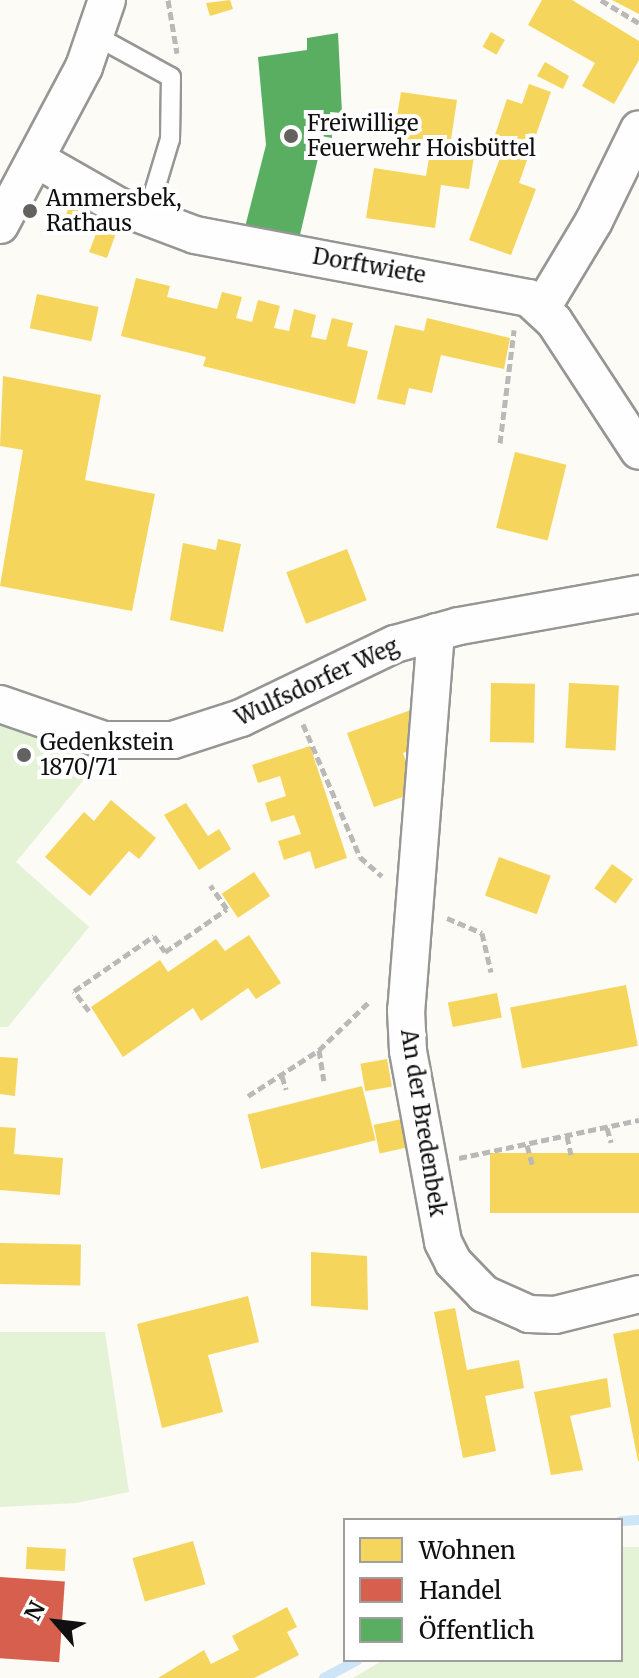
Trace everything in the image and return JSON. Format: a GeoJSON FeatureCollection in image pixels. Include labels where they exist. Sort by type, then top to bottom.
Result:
{"type":"FeatureCollection","features":[{"type":"Feature","properties":{"kind":"street"},"geometry":{"type":"LineString","coordinates":[[0,225],[96,36],[107,0]]}},
{"type":"Feature","properties":{"kind":"street"},"geometry":{"type":"LineString","coordinates":[[639,129],[594,221],[531,300],[639,451]]}},
{"type":"Feature","properties":{"kind":"street","name":"Dorftwiete"},"geometry":{"type":"LineString","coordinates":[[36,159],[146,219],[221,240],[531,300]]}},
{"type":"Feature","properties":{"kind":"street","name":"Wulfsdorfer Weg"},"geometry":{"type":"LineString","coordinates":[[0,704],[87,736],[145,744],[195,734],[367,655],[436,632],[639,594]]}},
{"type":"Feature","properties":{"kind":"street","name":"An der Bredenbek"},"geometry":{"type":"LineString","coordinates":[[436,632],[406,965],[408,1051],[426,1164],[443,1242],[453,1262],[484,1294],[529,1314],[555,1315],[639,1294]]}},
{"type":"Feature","properties":{"kind":"lane"},"geometry":{"type":"LineString","coordinates":[[96,36],[171,77],[170,139],[146,219]]}},
{"type":"Feature","properties":{"kind":"path"},"geometry":{"type":"LineString","coordinates":[[168,0],[178,58],[171,77]]}},
{"type":"Feature","properties":{"kind":"path"},"geometry":{"type":"LineString","coordinates":[[601,0],[639,23]]}},
{"type":"Feature","properties":{"kind":"path"},"geometry":{"type":"LineString","coordinates":[[500,443],[531,300]]}},
{"type":"Feature","properties":{"kind":"path"},"geometry":{"type":"LineString","coordinates":[[290,693],[360,857],[413,903],[482,933],[491,972]]}},
{"type":"Feature","properties":{"kind":"path"},"geometry":{"type":"LineString","coordinates":[[89,1011],[74,991],[154,936],[165,952],[227,909],[210,885]]}},
{"type":"Feature","properties":{"kind":"path"},"geometry":{"type":"LineString","coordinates":[[248,1096],[319,1050],[406,965]]}},
{"type":"Feature","properties":{"kind":"path"},"geometry":{"type":"LineString","coordinates":[[319,1050],[324,1081]]}},
{"type":"Feature","properties":{"kind":"path"},"geometry":{"type":"LineString","coordinates":[[282,1076],[286,1089]]}},
{"type":"Feature","properties":{"kind":"path"},"geometry":{"type":"LineString","coordinates":[[426,1164],[639,1120]]}},
{"type":"Feature","properties":{"kind":"path"},"geometry":{"type":"LineString","coordinates":[[607,1128],[611,1142]]}},
{"type":"Feature","properties":{"kind":"path"},"geometry":{"type":"LineString","coordinates":[[567,1136],[571,1155]]}},
{"type":"Feature","properties":{"kind":"path"},"geometry":{"type":"LineString","coordinates":[[527,1145],[532,1164]]}},
{"type":"Feature","properties":{"kind":"green space"},"geometry":{"type":"Polygon","coordinates":[[[0,726],[101,759],[16,862],[89,927],[8,1027],[0,1027],[0,726]]]}},
{"type":"Feature","properties":{"kind":"green space"},"geometry":{"type":"Polygon","coordinates":[[[0,1332],[105,1332],[129,1492],[76,1503],[0,1507],[0,1332]]]}},
{"type":"Feature","properties":{"kind":"green space"},"geometry":{"type":"Polygon","coordinates":[[[623,1547],[639,1547],[639,1678],[353,1678],[380,1662],[623,1662],[623,1547]]]}},
{"type":"Feature","properties":{"kind":"building: Wohnen"},"geometry":{"type":"Polygon","coordinates":[[[230,0],[233,9],[210,16],[206,3],[230,0]]]}},
{"type":"Feature","properties":{"kind":"building: Wohnen"},"geometry":{"type":"Polygon","coordinates":[[[542,0],[572,0],[639,41],[639,60],[614,104],[582,86],[595,63],[528,25],[542,0]]]}},
{"type":"Feature","properties":{"kind":"building: Wohnen"},"geometry":{"type":"Polygon","coordinates":[[[612,0],[639,0],[639,14],[612,0]]]}},
{"type":"Feature","properties":{"kind":"building: Wohnen"},"geometry":{"type":"Polygon","coordinates":[[[491,32],[505,40],[496,55],[482,47],[491,32]]]}},
{"type":"Feature","properties":{"kind":"building: Wohnen"},"geometry":{"type":"Polygon","coordinates":[[[545,62],[569,76],[563,89],[537,76],[545,62]]]}},
{"type":"Feature","properties":{"kind":"building: Wohnen"},"geometry":{"type":"Polygon","coordinates":[[[529,84],[551,92],[519,183],[536,189],[511,255],[469,240],[505,145],[493,141],[507,99],[522,104],[529,84]]]}},
{"type":"Feature","properties":{"kind":"building: Wohnen"},"geometry":{"type":"Polygon","coordinates":[[[401,92],[457,100],[450,146],[475,149],[469,189],[441,185],[435,228],[366,218],[374,168],[426,176],[431,147],[393,141],[401,92]]]}},
{"type":"Feature","properties":{"kind":"building: Wohnen"},"geometry":{"type":"Polygon","coordinates":[[[73,196],[123,214],[107,258],[89,252],[98,229],[65,217],[73,196]]]}},
{"type":"Feature","properties":{"kind":"building: Wohnen"},"geometry":{"type":"Polygon","coordinates":[[[136,278],[170,286],[167,297],[217,309],[222,292],[242,297],[236,318],[252,322],[258,300],[280,306],[274,328],[289,331],[294,309],[316,315],[311,337],[326,340],[332,318],[353,323],[347,346],[368,351],[355,404],[203,366],[206,357],[121,336],[136,278]]]}},
{"type":"Feature","properties":{"kind":"building: Wohnen"},"geometry":{"type":"Polygon","coordinates":[[[37,294],[99,307],[91,341],[30,328],[37,294]]]}},
{"type":"Feature","properties":{"kind":"building: Wohnen"},"geometry":{"type":"Polygon","coordinates":[[[427,318],[510,338],[504,369],[441,355],[432,393],[409,388],[405,405],[377,399],[395,325],[424,331],[427,318]]]}},
{"type":"Feature","properties":{"kind":"building: Wohnen"},"geometry":{"type":"Polygon","coordinates":[[[3,376],[101,395],[85,480],[155,494],[132,611],[0,586],[23,450],[0,446],[3,376]]]}},
{"type":"Feature","properties":{"kind":"building: Wohnen"},"geometry":{"type":"Polygon","coordinates":[[[515,452],[566,465],[548,541],[496,528],[515,452]]]}},
{"type":"Feature","properties":{"kind":"building: Wohnen"},"geometry":{"type":"Polygon","coordinates":[[[218,539],[241,544],[223,632],[170,620],[183,543],[216,550],[218,539]]]}},
{"type":"Feature","properties":{"kind":"building: Wohnen"},"geometry":{"type":"Polygon","coordinates":[[[347,549],[367,600],[306,624],[286,572],[347,549]]]}},
{"type":"Feature","properties":{"kind":"building: Wohnen"},"geometry":{"type":"Polygon","coordinates":[[[491,683],[535,684],[534,743],[490,742],[491,683]]]}},
{"type":"Feature","properties":{"kind":"building: Wohnen"},"geometry":{"type":"Polygon","coordinates":[[[569,683],[619,686],[616,751],[566,748],[569,683]]]}},
{"type":"Feature","properties":{"kind":"building: Wohnen"},"geometry":{"type":"Polygon","coordinates":[[[411,710],[423,745],[403,753],[417,792],[374,807],[347,733],[411,710]]]}},
{"type":"Feature","properties":{"kind":"building: Wohnen"},"geometry":{"type":"Polygon","coordinates":[[[310,746],[347,858],[315,869],[310,851],[284,860],[278,841],[301,834],[294,815],[271,822],[265,803],[286,796],[280,776],[258,783],[252,765],[310,746]]]}},
{"type":"Feature","properties":{"kind":"building: Wohnen"},"geometry":{"type":"Polygon","coordinates":[[[111,800],[156,838],[139,859],[129,851],[90,896],[45,857],[84,812],[94,821],[111,800]]]}},
{"type":"Feature","properties":{"kind":"building: Wohnen"},"geometry":{"type":"Polygon","coordinates":[[[186,803],[208,836],[219,829],[231,849],[199,870],[164,815],[186,803]]]}},
{"type":"Feature","properties":{"kind":"building: Wohnen"},"geometry":{"type":"Polygon","coordinates":[[[499,857],[551,876],[537,914],[485,896],[499,857]]]}},
{"type":"Feature","properties":{"kind":"building: Wohnen"},"geometry":{"type":"Polygon","coordinates":[[[612,864],[633,879],[615,904],[594,888],[612,864]]]}},
{"type":"Feature","properties":{"kind":"building: Wohnen"},"geometry":{"type":"Polygon","coordinates":[[[254,872],[270,896],[238,918],[222,894],[254,872]]]}},
{"type":"Feature","properties":{"kind":"building: Wohnen"},"geometry":{"type":"Polygon","coordinates":[[[249,935],[281,983],[256,999],[248,988],[201,1021],[193,1008],[123,1057],[91,1007],[160,960],[168,972],[216,939],[225,951],[249,935]]]}},
{"type":"Feature","properties":{"kind":"building: Wohnen"},"geometry":{"type":"Polygon","coordinates":[[[626,985],[638,1046],[522,1068],[510,1008],[626,985]]]}},
{"type":"Feature","properties":{"kind":"building: Wohnen"},"geometry":{"type":"Polygon","coordinates":[[[497,993],[502,1018],[453,1027],[448,1003],[497,993]]]}},
{"type":"Feature","properties":{"kind":"building: Wohnen"},"geometry":{"type":"Polygon","coordinates":[[[0,1057],[18,1058],[15,1096],[0,1094],[0,1057]]]}},
{"type":"Feature","properties":{"kind":"building: Wohnen"},"geometry":{"type":"Polygon","coordinates":[[[387,1059],[392,1087],[365,1091],[360,1064],[387,1059]]]}},
{"type":"Feature","properties":{"kind":"building: Wohnen"},"geometry":{"type":"Polygon","coordinates":[[[362,1086],[376,1140],[261,1169],[248,1115],[362,1086]]]}},
{"type":"Feature","properties":{"kind":"building: Wohnen"},"geometry":{"type":"Polygon","coordinates":[[[402,1119],[408,1147],[380,1153],[374,1125],[402,1119]]]}},
{"type":"Feature","properties":{"kind":"building: Wohnen"},"geometry":{"type":"Polygon","coordinates":[[[0,1127],[16,1128],[14,1154],[63,1158],[60,1195],[0,1190],[0,1127]]]}},
{"type":"Feature","properties":{"kind":"building: Wohnen"},"geometry":{"type":"Polygon","coordinates":[[[490,1153],[639,1153],[639,1213],[490,1213],[490,1153]]]}},
{"type":"Feature","properties":{"kind":"building: Wohnen"},"geometry":{"type":"Polygon","coordinates":[[[0,1243],[81,1244],[80,1285],[0,1284],[0,1243]]]}},
{"type":"Feature","properties":{"kind":"building: Wohnen"},"geometry":{"type":"Polygon","coordinates":[[[311,1252],[367,1256],[368,1310],[311,1306],[311,1252]]]}},
{"type":"Feature","properties":{"kind":"building: Wohnen"},"geometry":{"type":"Polygon","coordinates":[[[248,1296],[259,1342],[208,1355],[223,1412],[162,1428],[137,1324],[248,1296]]]}},
{"type":"Feature","properties":{"kind":"building: Wohnen"},"geometry":{"type":"Polygon","coordinates":[[[455,1308],[467,1370],[519,1360],[524,1388],[485,1396],[496,1451],[463,1458],[434,1312],[455,1308]]]}},
{"type":"Feature","properties":{"kind":"building: Wohnen"},"geometry":{"type":"Polygon","coordinates":[[[639,1329],[639,1461],[638,1461],[613,1334],[639,1329]]]}},
{"type":"Feature","properties":{"kind":"building: Wohnen"},"geometry":{"type":"Polygon","coordinates":[[[607,1378],[611,1407],[570,1416],[583,1470],[551,1475],[534,1392],[607,1378]]]}},
{"type":"Feature","properties":{"kind":"building: Wohnen"},"geometry":{"type":"Polygon","coordinates":[[[193,1541],[205,1584],[145,1602],[132,1558],[193,1541]]]}},
{"type":"Feature","properties":{"kind":"building: Wohnen"},"geometry":{"type":"Polygon","coordinates":[[[27,1547],[66,1549],[65,1571],[26,1569],[27,1547]]]}},
{"type":"Feature","properties":{"kind":"building: Wohnen"},"geometry":{"type":"Polygon","coordinates":[[[287,1607],[297,1627],[287,1632],[299,1655],[254,1678],[158,1678],[204,1650],[211,1664],[239,1650],[232,1636],[287,1607]]]}},
{"type":"Feature","properties":{"kind":"building: Handel"},"geometry":{"type":"Polygon","coordinates":[[[0,1577],[65,1582],[59,1662],[0,1658],[0,1577]]]}},
{"type":"Feature","properties":{"kind":"building: Öffentlich","name":"Freiwillige Feuerwehr Hoisbüttel"},"geometry":{"type":"Polygon","coordinates":[[[338,33],[342,113],[330,112],[332,138],[316,135],[313,151],[319,154],[299,239],[245,227],[266,145],[258,57],[307,50],[307,38],[338,33]]]}},
{"type":"Feature","properties":{"kind":"waterway"},"geometry":{"type":"LineString","coordinates":[[623,1521],[639,1520]]}},
{"type":"Feature","properties":{"kind":"waterway"},"geometry":{"type":"LineString","coordinates":[[324,1678],[354,1662]]}},
{"type":"Feature","properties":{"kind":"place","name":"Freiwillige Feuerwehr Hoisbüttel"},"geometry":{"type":"Point","coordinates":[291,136]}},
{"type":"Feature","properties":{"kind":"place","name":"Ammersbek, Rathaus"},"geometry":{"type":"Point","coordinates":[30,211]}},
{"type":"Feature","properties":{"kind":"place","name":"Gedenkstein 1870/71"},"geometry":{"type":"Point","coordinates":[24,755]}}]}
